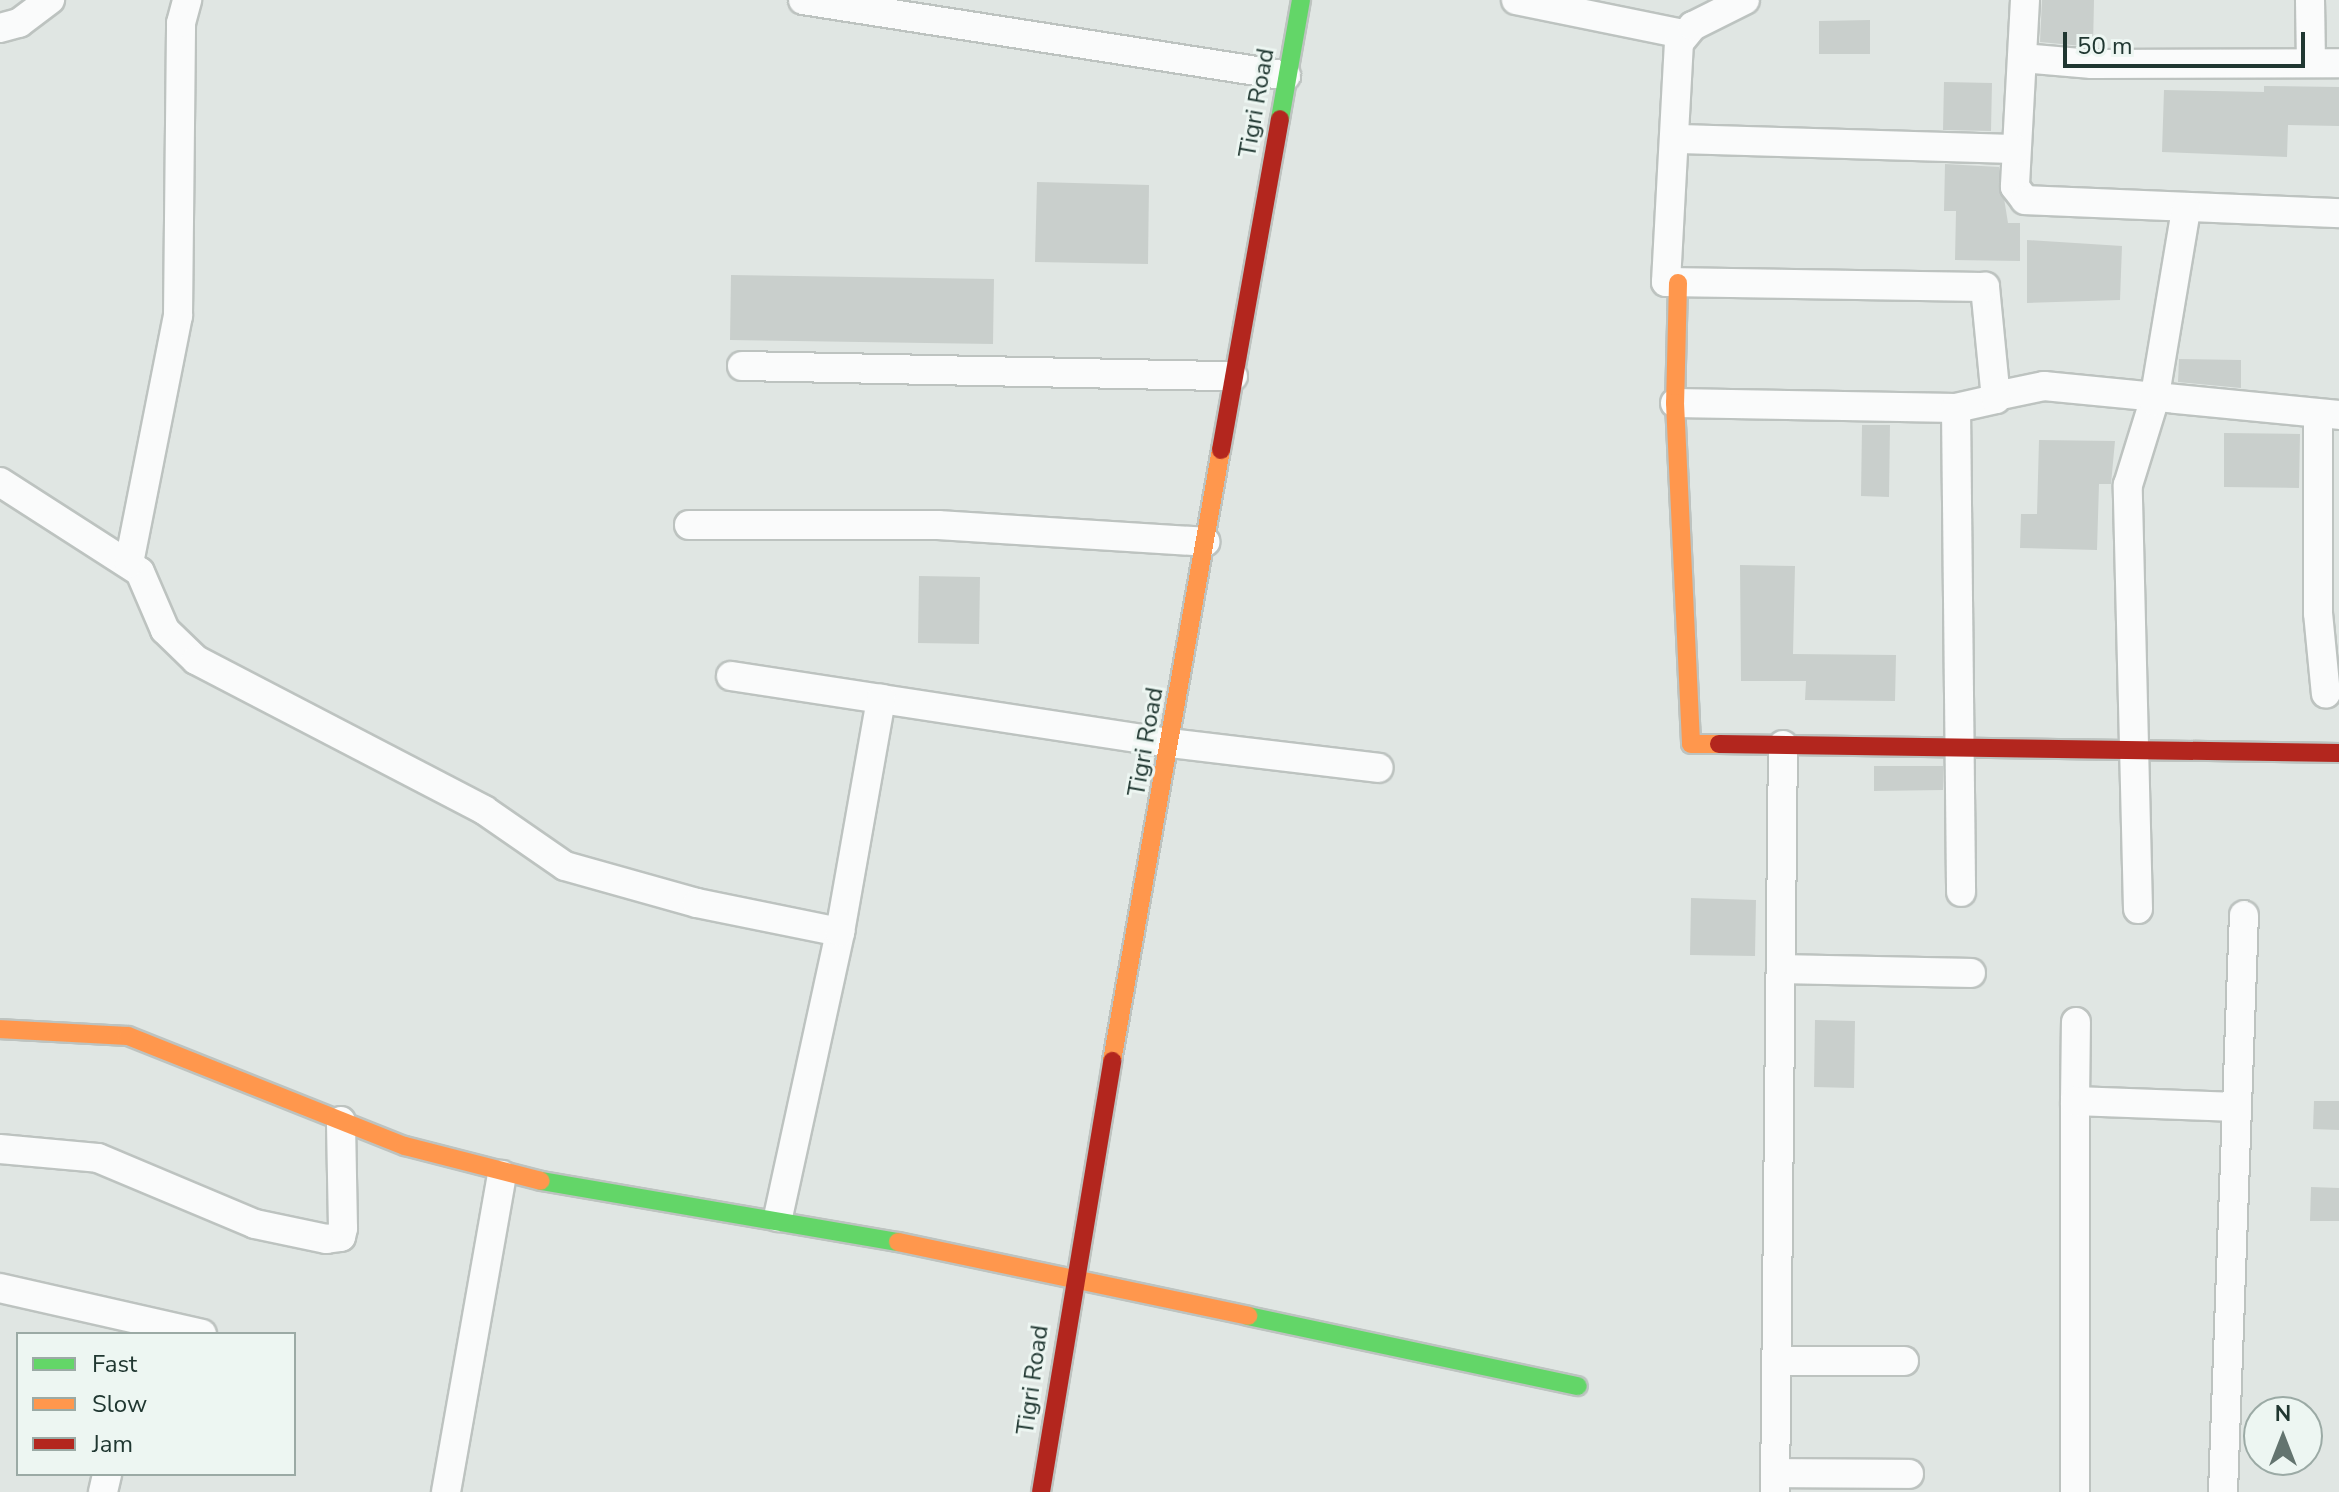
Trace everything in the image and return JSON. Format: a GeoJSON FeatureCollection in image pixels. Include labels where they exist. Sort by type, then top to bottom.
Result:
{"type":"FeatureCollection","features":[{"type":"Feature","properties":{"kind":"street"},"geometry":{"type":"LineString","coordinates":[[0,28],[19,23],[50,0]]}},
{"type":"Feature","properties":{"kind":"street"},"geometry":{"type":"LineString","coordinates":[[129,563],[178,316],[181,23],[187,0]]}},
{"type":"Feature","properties":{"kind":"street"},"geometry":{"type":"LineString","coordinates":[[803,0],[1286,76]]}},
{"type":"Feature","properties":{"kind":"street","name":"Tigri Road"},"geometry":{"type":"LineString","coordinates":[[1041,1492],[1073,1279],[1301,0]]}},
{"type":"Feature","properties":{"kind":"street"},"geometry":{"type":"LineString","coordinates":[[1516,0],[1683,34],[1745,0]]}},
{"type":"Feature","properties":{"kind":"street"},"geometry":{"type":"LineString","coordinates":[[2025,0],[2015,187],[2031,203],[2339,213]]}},
{"type":"Feature","properties":{"kind":"street"},"geometry":{"type":"LineString","coordinates":[[2310,0],[2311,62]]}},
{"type":"Feature","properties":{"kind":"street"},"geometry":{"type":"LineString","coordinates":[[1675,403],[1956,408],[1993,404],[1996,396],[1985,287],[1666,282],[1683,34]]}},
{"type":"Feature","properties":{"kind":"street"},"geometry":{"type":"LineString","coordinates":[[2022,58],[2092,64],[2339,63]]}},
{"type":"Feature","properties":{"kind":"street"},"geometry":{"type":"LineString","coordinates":[[1677,139],[2016,149]]}},
{"type":"Feature","properties":{"kind":"street"},"geometry":{"type":"LineString","coordinates":[[2138,909],[2128,485],[2154,401],[2186,209]]}},
{"type":"Feature","properties":{"kind":"street"},"geometry":{"type":"LineString","coordinates":[[1678,283],[1675,403],[1688,739],[1693,745],[1963,743],[2339,753]]}},
{"type":"Feature","properties":{"kind":"street"},"geometry":{"type":"LineString","coordinates":[[742,366],[1233,376]]}},
{"type":"Feature","properties":{"kind":"street"},"geometry":{"type":"LineString","coordinates":[[1996,396],[2044,386],[2154,401],[2329,414],[2318,613],[2326,694]]}},
{"type":"Feature","properties":{"kind":"street"},"geometry":{"type":"LineString","coordinates":[[1956,408],[1963,743],[1961,892]]}},
{"type":"Feature","properties":{"kind":"street"},"geometry":{"type":"LineString","coordinates":[[0,482],[129,563],[150,583],[165,630],[196,660],[484,810],[565,866],[697,903],[840,932]]}},
{"type":"Feature","properties":{"kind":"street"},"geometry":{"type":"LineString","coordinates":[[689,525],[938,525],[1205,542]]}},
{"type":"Feature","properties":{"kind":"street"},"geometry":{"type":"LineString","coordinates":[[731,676],[1170,743],[1379,768]]}},
{"type":"Feature","properties":{"kind":"street"},"geometry":{"type":"LineString","coordinates":[[778,1217],[840,932],[881,699]]}},
{"type":"Feature","properties":{"kind":"street"},"geometry":{"type":"LineString","coordinates":[[1783,745],[1775,1483],[1909,1474]]}},
{"type":"Feature","properties":{"kind":"street"},"geometry":{"type":"LineString","coordinates":[[2223,1492],[2244,915]]}},
{"type":"Feature","properties":{"kind":"street"},"geometry":{"type":"LineString","coordinates":[[1781,969],[1971,973]]}},
{"type":"Feature","properties":{"kind":"street"},"geometry":{"type":"LineString","coordinates":[[2075,1492],[2076,1022]]}},
{"type":"Feature","properties":{"kind":"street"},"geometry":{"type":"LineString","coordinates":[[0,1029],[128,1036],[341,1121],[502,1175],[778,1217],[1578,1386]]}},
{"type":"Feature","properties":{"kind":"street"},"geometry":{"type":"LineString","coordinates":[[2075,1101],[2236,1107]]}},
{"type":"Feature","properties":{"kind":"street"},"geometry":{"type":"LineString","coordinates":[[0,1149],[98,1158],[255,1224],[326,1239],[341,1237],[343,1228],[341,1121]]}},
{"type":"Feature","properties":{"kind":"street"},"geometry":{"type":"LineString","coordinates":[[446,1492],[502,1175]]}},
{"type":"Feature","properties":{"kind":"street"},"geometry":{"type":"LineString","coordinates":[[0,1288],[137,1328],[180,1332]]}},
{"type":"Feature","properties":{"kind":"street"},"geometry":{"type":"LineString","coordinates":[[1776,1361],[1904,1361]]}},
{"type":"Feature","properties":{"kind":"building"},"geometry":{"type":"Polygon","coordinates":[[[2042,0],[2094,0],[2093,47],[2040,42],[2042,0]]]}},
{"type":"Feature","properties":{"kind":"building"},"geometry":{"type":"Polygon","coordinates":[[[1870,20],[1870,54],[1819,54],[1819,21],[1870,20]]]}},
{"type":"Feature","properties":{"kind":"building"},"geometry":{"type":"Polygon","coordinates":[[[1944,82],[1992,83],[1991,131],[1943,130],[1944,82]]]}},
{"type":"Feature","properties":{"kind":"building"},"geometry":{"type":"Polygon","coordinates":[[[2264,86],[2339,87],[2339,126],[2288,125],[2287,157],[2162,152],[2164,90],[2264,92],[2264,86]]]}},
{"type":"Feature","properties":{"kind":"building"},"geometry":{"type":"Polygon","coordinates":[[[1945,164],[1999,167],[2008,223],[2020,223],[2020,261],[1955,260],[1956,211],[1944,211],[1945,164]]]}},
{"type":"Feature","properties":{"kind":"building"},"geometry":{"type":"Polygon","coordinates":[[[1037,182],[1149,185],[1148,264],[1035,262],[1037,182]]]}},
{"type":"Feature","properties":{"kind":"building"},"geometry":{"type":"Polygon","coordinates":[[[2027,240],[2122,246],[2120,300],[2027,303],[2027,240]]]}},
{"type":"Feature","properties":{"kind":"building"},"geometry":{"type":"Polygon","coordinates":[[[731,275],[994,279],[993,344],[730,340],[731,275]]]}},
{"type":"Feature","properties":{"kind":"building"},"geometry":{"type":"Polygon","coordinates":[[[2179,359],[2241,360],[2241,388],[2178,382],[2179,359]]]}},
{"type":"Feature","properties":{"kind":"building"},"geometry":{"type":"Polygon","coordinates":[[[1862,425],[1890,425],[1889,497],[1861,496],[1862,425]]]}},
{"type":"Feature","properties":{"kind":"building"},"geometry":{"type":"Polygon","coordinates":[[[2224,433],[2300,434],[2299,488],[2224,487],[2224,433]]]}},
{"type":"Feature","properties":{"kind":"building"},"geometry":{"type":"Polygon","coordinates":[[[2039,440],[2115,441],[2111,484],[2099,484],[2097,550],[2020,548],[2021,514],[2037,514],[2039,440]]]}},
{"type":"Feature","properties":{"kind":"building"},"geometry":{"type":"Polygon","coordinates":[[[1740,565],[1795,566],[1793,654],[1896,655],[1895,701],[1805,700],[1806,681],[1741,681],[1740,565]]]}},
{"type":"Feature","properties":{"kind":"building"},"geometry":{"type":"Polygon","coordinates":[[[919,576],[980,577],[979,644],[918,643],[919,576]]]}},
{"type":"Feature","properties":{"kind":"building"},"geometry":{"type":"Polygon","coordinates":[[[1874,766],[1943,766],[1943,790],[1874,791],[1874,766]]]}},
{"type":"Feature","properties":{"kind":"building"},"geometry":{"type":"Polygon","coordinates":[[[1691,898],[1756,900],[1755,956],[1690,955],[1691,898]]]}},
{"type":"Feature","properties":{"kind":"building"},"geometry":{"type":"Polygon","coordinates":[[[1815,1020],[1855,1021],[1854,1088],[1814,1087],[1815,1020]]]}},
{"type":"Feature","properties":{"kind":"building"},"geometry":{"type":"Polygon","coordinates":[[[2314,1101],[2339,1101],[2339,1130],[2313,1129],[2314,1101]]]}},
{"type":"Feature","properties":{"kind":"building"},"geometry":{"type":"Polygon","coordinates":[[[2311,1187],[2339,1188],[2339,1221],[2310,1221],[2311,1187]]]}},
{"type":"Feature","properties":{"kind":"traffic: fast"},"geometry":{"type":"LineString","coordinates":[[1280,119],[1301,0]]}},
{"type":"Feature","properties":{"kind":"traffic: fast"},"geometry":{"type":"LineString","coordinates":[[541,1181],[898,1242]]}},
{"type":"Feature","properties":{"kind":"traffic: fast"},"geometry":{"type":"LineString","coordinates":[[1248,1316],[1578,1386]]}},
{"type":"Feature","properties":{"kind":"traffic: slow"},"geometry":{"type":"LineString","coordinates":[[1678,283],[1675,403],[1691,744],[1719,744]]}},
{"type":"Feature","properties":{"kind":"traffic: slow"},"geometry":{"type":"LineString","coordinates":[[1112,1061],[1221,450]]}},
{"type":"Feature","properties":{"kind":"traffic: slow"},"geometry":{"type":"LineString","coordinates":[[0,1029],[128,1036],[405,1146],[541,1181]]}},
{"type":"Feature","properties":{"kind":"traffic: slow"},"geometry":{"type":"LineString","coordinates":[[898,1242],[1248,1316]]}},
{"type":"Feature","properties":{"kind":"traffic: jam"},"geometry":{"type":"LineString","coordinates":[[1221,450],[1280,119]]}},
{"type":"Feature","properties":{"kind":"traffic: jam"},"geometry":{"type":"LineString","coordinates":[[1719,744],[2339,753]]}},
{"type":"Feature","properties":{"kind":"traffic: jam"},"geometry":{"type":"LineString","coordinates":[[1041,1492],[1112,1061]]}}]}
